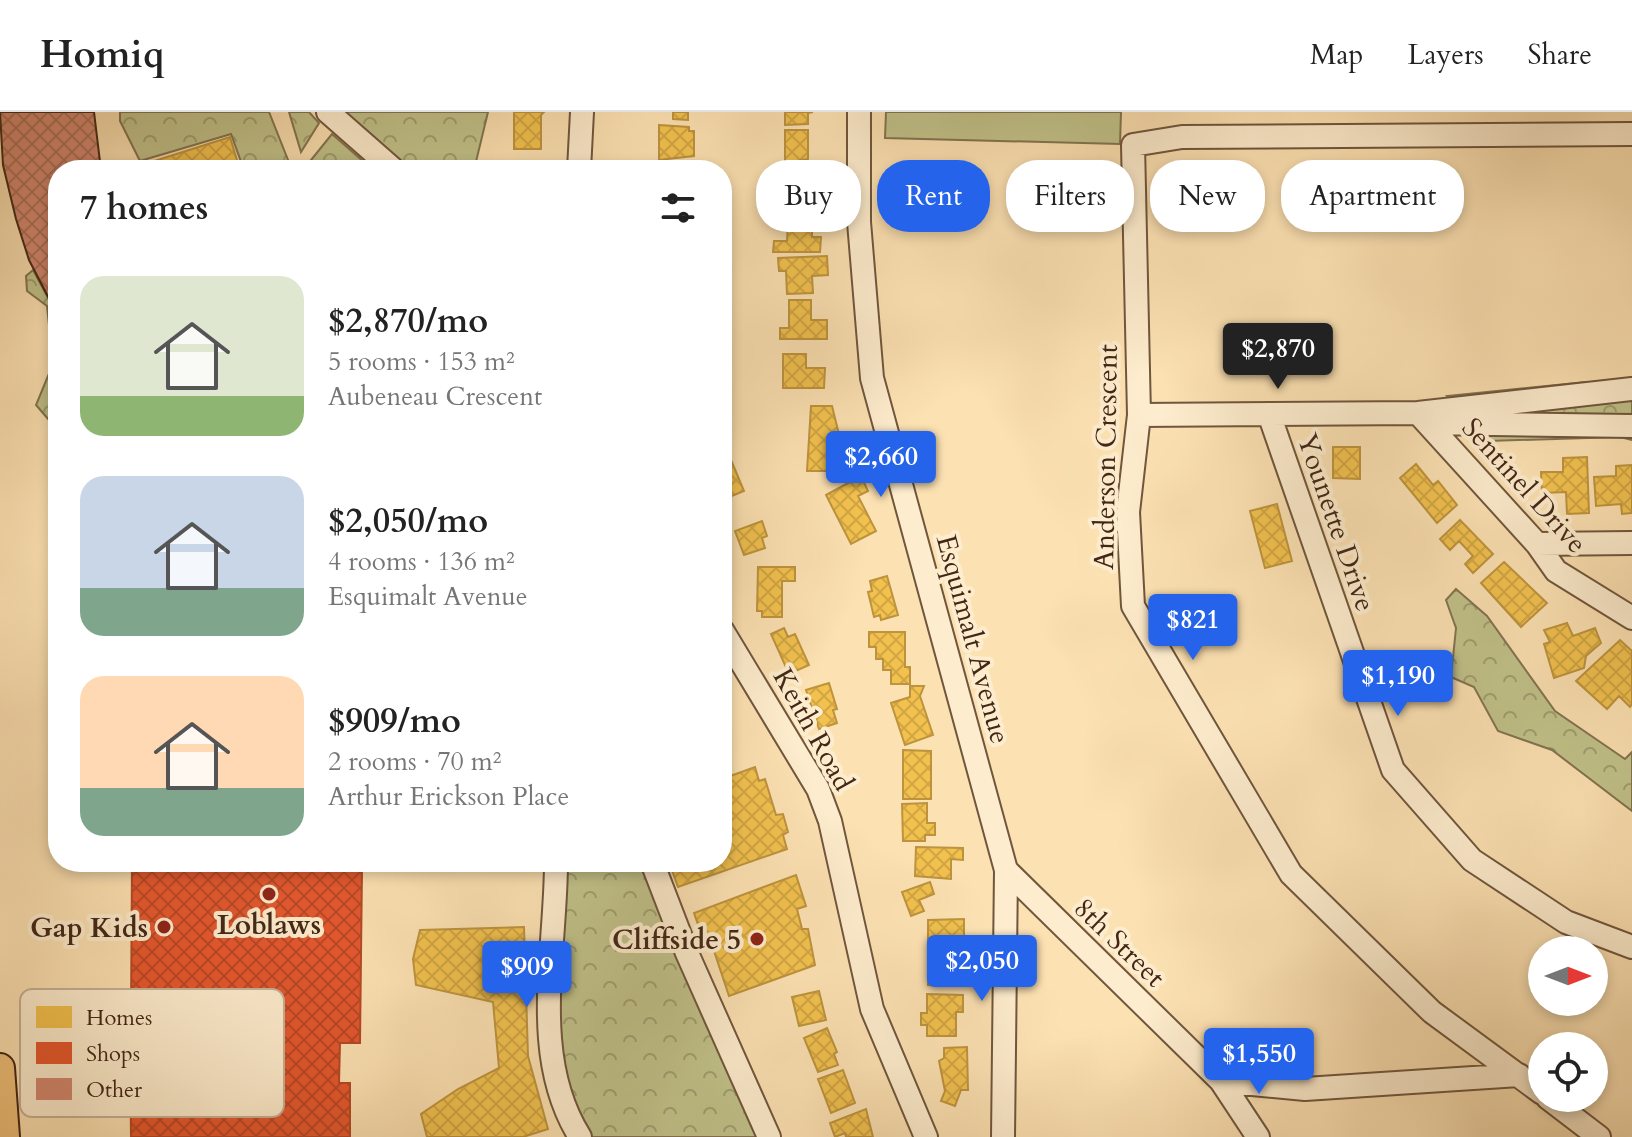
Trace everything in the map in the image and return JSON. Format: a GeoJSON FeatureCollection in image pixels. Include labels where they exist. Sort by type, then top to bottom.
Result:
{"type":"FeatureCollection","features":[{"type":"Feature","properties":{"kind":"main road"},"geometry":{"type":"LineString","coordinates":[[0,1068],[5,1137]]}},
{"type":"Feature","properties":{"kind":"street"},"geometry":{"type":"LineString","coordinates":[[328,112],[383,160]]}},
{"type":"Feature","properties":{"kind":"street"},"geometry":{"type":"LineString","coordinates":[[580,160],[582,112]]}},
{"type":"Feature","properties":{"kind":"street","name":"Esquimalt Avenue"},"geometry":{"type":"LineString","coordinates":[[859,112],[859,222],[872,378],[1006,870],[1003,1137]]}},
{"type":"Feature","properties":{"kind":"street","name":"Anderson Crescent"},"geometry":{"type":"LineString","coordinates":[[1528,1082],[1432,1012],[1291,874],[1133,606],[1128,512],[1139,415],[1133,145],[1182,137],[1632,134]]}},
{"type":"Feature","properties":{"kind":"street"},"geometry":{"type":"LineString","coordinates":[[1423,418],[1632,389]]}},
{"type":"Feature","properties":{"kind":"street"},"geometry":{"type":"LineString","coordinates":[[1139,415],[1269,414],[1632,426]]}},
{"type":"Feature","properties":{"kind":"street","name":"Younette Drive"},"geometry":{"type":"LineString","coordinates":[[1269,414],[1393,770],[1472,860],[1566,922],[1632,947]]}},
{"type":"Feature","properties":{"kind":"street","name":"Sentinel Drive"},"geometry":{"type":"LineString","coordinates":[[1423,418],[1537,544],[1556,571],[1632,618]]}},
{"type":"Feature","properties":{"kind":"street"},"geometry":{"type":"LineString","coordinates":[[1537,544],[1632,543]]}},
{"type":"Feature","properties":{"kind":"street","name":"Keith Road"},"geometry":{"type":"LineString","coordinates":[[732,647],[822,801],[830,821],[872,1009],[926,1137]]}},
{"type":"Feature","properties":{"kind":"street","name":"8th Street"},"geometry":{"type":"LineString","coordinates":[[1006,870],[1221,1081],[1258,1137]]}},
{"type":"Feature","properties":{"kind":"street"},"geometry":{"type":"LineString","coordinates":[[556,872],[550,1048],[560,1095],[580,1137]]}},
{"type":"Feature","properties":{"kind":"street"},"geometry":{"type":"LineString","coordinates":[[656,872],[687,953],[769,1137]]}},
{"type":"Feature","properties":{"kind":"street"},"geometry":{"type":"LineString","coordinates":[[1221,1081],[1305,1089],[1519,1075]]}},
{"type":"Feature","properties":{"kind":"street"},"geometry":{"type":"LineString","coordinates":[[1566,1112],[1599,1137]]}},
{"type":"Feature","properties":{"kind":"green space"},"geometry":{"type":"Polygon","coordinates":[[[120,112],[269,112],[288,160],[240,160],[231,134],[140,160],[120,121],[120,112]]]}},
{"type":"Feature","properties":{"kind":"green space"},"geometry":{"type":"Polygon","coordinates":[[[289,112],[309,112],[319,123],[301,152],[289,112]]]}},
{"type":"Feature","properties":{"kind":"green space"},"geometry":{"type":"Polygon","coordinates":[[[343,112],[488,112],[476,160],[400,160],[343,112]]]}},
{"type":"Feature","properties":{"kind":"green space"},"geometry":{"type":"Polygon","coordinates":[[[886,112],[1121,112],[1120,144],[885,138],[886,112]]]}},
{"type":"Feature","properties":{"kind":"green space"},"geometry":{"type":"Polygon","coordinates":[[[332,134],[362,160],[311,160],[332,134]]]}},
{"type":"Feature","properties":{"kind":"green space"},"geometry":{"type":"Polygon","coordinates":[[[33,270],[48,298],[48,316],[47,306],[27,291],[26,276],[33,270]]]}},
{"type":"Feature","properties":{"kind":"green space"},"geometry":{"type":"Polygon","coordinates":[[[48,376],[48,419],[36,405],[48,376]]]}},
{"type":"Feature","properties":{"kind":"green space"},"geometry":{"type":"Polygon","coordinates":[[[1586,382],[1632,383],[1632,440],[1620,437],[1488,441],[1447,396],[1586,382]]]}},
{"type":"Feature","properties":{"kind":"green space"},"geometry":{"type":"Polygon","coordinates":[[[1456,589],[1487,616],[1555,711],[1625,759],[1632,752],[1632,811],[1552,750],[1498,731],[1474,687],[1451,677],[1456,628],[1446,600],[1456,589]]]}},
{"type":"Feature","properties":{"kind":"green space"},"geometry":{"type":"Polygon","coordinates":[[[563,872],[644,872],[759,1137],[591,1137],[585,1129],[557,1051],[563,872]]]}},
{"type":"Feature","properties":{"kind":"building: Homes"},"geometry":{"type":"Polygon","coordinates":[[[514,112],[544,112],[541,115],[541,149],[514,149],[514,112]]]}},
{"type":"Feature","properties":{"kind":"building: Homes"},"geometry":{"type":"Polygon","coordinates":[[[673,112],[688,112],[688,120],[673,119],[673,112]]]}},
{"type":"Feature","properties":{"kind":"building: Homes"},"geometry":{"type":"Polygon","coordinates":[[[785,112],[813,112],[808,113],[808,124],[785,125],[785,112]]]}},
{"type":"Feature","properties":{"kind":"building: Homes"},"geometry":{"type":"Polygon","coordinates":[[[659,125],[689,127],[689,131],[694,131],[694,156],[659,160],[659,125]]]}},
{"type":"Feature","properties":{"kind":"building: Homes"},"geometry":{"type":"Polygon","coordinates":[[[785,130],[808,130],[808,159],[785,160],[785,130]]]}},
{"type":"Feature","properties":{"kind":"building: Homes"},"geometry":{"type":"Polygon","coordinates":[[[230,137],[237,160],[158,160],[230,137]]]}},
{"type":"Feature","properties":{"kind":"building: Homes"},"geometry":{"type":"Polygon","coordinates":[[[787,232],[812,232],[812,237],[821,237],[820,252],[773,252],[774,241],[787,241],[787,232]]]}},
{"type":"Feature","properties":{"kind":"building: Homes"},"geometry":{"type":"Polygon","coordinates":[[[827,256],[828,275],[812,276],[813,293],[787,294],[786,271],[779,271],[778,258],[827,256]]]}},
{"type":"Feature","properties":{"kind":"building: Homes"},"geometry":{"type":"Polygon","coordinates":[[[789,300],[811,300],[811,320],[827,320],[827,339],[780,339],[780,328],[789,328],[789,300]]]}},
{"type":"Feature","properties":{"kind":"building: Homes"},"geometry":{"type":"Polygon","coordinates":[[[783,354],[806,354],[806,368],[825,368],[824,388],[783,388],[783,354]]]}},
{"type":"Feature","properties":{"kind":"building: Homes"},"geometry":{"type":"Polygon","coordinates":[[[811,406],[832,406],[848,471],[807,471],[811,406]]]}},
{"type":"Feature","properties":{"kind":"building: Homes"},"geometry":{"type":"Polygon","coordinates":[[[1333,447],[1360,447],[1360,479],[1333,478],[1333,447]]]}},
{"type":"Feature","properties":{"kind":"building: Homes"},"geometry":{"type":"Polygon","coordinates":[[[1587,457],[1589,513],[1567,514],[1566,492],[1542,493],[1541,472],[1563,472],[1563,458],[1587,457]]]}},
{"type":"Feature","properties":{"kind":"building: Homes"},"geometry":{"type":"Polygon","coordinates":[[[732,462],[744,491],[732,496],[732,462]]]}},
{"type":"Feature","properties":{"kind":"building: Homes"},"geometry":{"type":"Polygon","coordinates":[[[1416,464],[1433,485],[1438,481],[1457,505],[1437,523],[1400,478],[1416,464]]]}},
{"type":"Feature","properties":{"kind":"building: Homes"},"geometry":{"type":"Polygon","coordinates":[[[1632,465],[1632,513],[1622,514],[1621,504],[1596,506],[1594,477],[1616,476],[1616,466],[1632,465]]]}},
{"type":"Feature","properties":{"kind":"building: Homes"},"geometry":{"type":"Polygon","coordinates":[[[861,476],[868,491],[858,496],[876,531],[851,544],[826,495],[861,476]]]}},
{"type":"Feature","properties":{"kind":"building: Homes"},"geometry":{"type":"Polygon","coordinates":[[[1277,504],[1292,561],[1265,568],[1250,511],[1277,504]]]}},
{"type":"Feature","properties":{"kind":"building: Homes"},"geometry":{"type":"Polygon","coordinates":[[[1460,520],[1493,554],[1473,573],[1465,564],[1473,556],[1459,541],[1450,550],[1440,539],[1460,520]]]}},
{"type":"Feature","properties":{"kind":"building: Homes"},"geometry":{"type":"Polygon","coordinates":[[[762,521],[767,536],[762,538],[765,548],[744,555],[735,531],[762,521]]]}},
{"type":"Feature","properties":{"kind":"building: Homes"},"geometry":{"type":"Polygon","coordinates":[[[1504,562],[1547,603],[1521,627],[1481,583],[1504,562]]]}},
{"type":"Feature","properties":{"kind":"building: Homes"},"geometry":{"type":"Polygon","coordinates":[[[758,567],[795,567],[795,581],[782,581],[782,617],[762,617],[762,611],[757,611],[758,567]]]}},
{"type":"Feature","properties":{"kind":"building: Homes"},"geometry":{"type":"Polygon","coordinates":[[[887,576],[898,615],[881,620],[880,615],[874,617],[868,592],[872,591],[870,581],[887,576]]]}},
{"type":"Feature","properties":{"kind":"building: Homes"},"geometry":{"type":"Polygon","coordinates":[[[1567,623],[1573,636],[1595,628],[1601,643],[1586,656],[1584,668],[1554,678],[1544,644],[1550,642],[1544,630],[1567,623]]]}},
{"type":"Feature","properties":{"kind":"building: Homes"},"geometry":{"type":"Polygon","coordinates":[[[784,628],[788,637],[795,634],[809,665],[789,674],[771,634],[784,628]]]}},
{"type":"Feature","properties":{"kind":"building: Homes"},"geometry":{"type":"Polygon","coordinates":[[[869,632],[905,632],[905,667],[910,667],[910,684],[891,684],[891,670],[883,670],[883,659],[876,659],[876,647],[869,647],[869,632]]]}},
{"type":"Feature","properties":{"kind":"building: Homes"},"geometry":{"type":"Polygon","coordinates":[[[1620,640],[1632,651],[1632,704],[1630,707],[1619,696],[1607,709],[1576,681],[1620,640]]]}},
{"type":"Feature","properties":{"kind":"building: Homes"},"geometry":{"type":"Polygon","coordinates":[[[829,683],[837,709],[833,710],[837,723],[819,729],[806,690],[829,683]]]}},
{"type":"Feature","properties":{"kind":"building: Homes"},"geometry":{"type":"Polygon","coordinates":[[[910,686],[924,686],[920,696],[933,735],[905,745],[891,703],[910,697],[910,686]]]}},
{"type":"Feature","properties":{"kind":"building: Homes"},"geometry":{"type":"Polygon","coordinates":[[[903,750],[931,751],[931,799],[903,799],[903,750]]]}},
{"type":"Feature","properties":{"kind":"building: Homes"},"geometry":{"type":"Polygon","coordinates":[[[755,767],[759,781],[765,779],[776,815],[783,814],[788,832],[783,835],[787,849],[732,868],[732,775],[755,767]]]}},
{"type":"Feature","properties":{"kind":"building: Homes"},"geometry":{"type":"Polygon","coordinates":[[[927,803],[927,823],[935,823],[935,835],[925,835],[925,841],[903,841],[902,804],[927,803]]]}},
{"type":"Feature","properties":{"kind":"building: Homes"},"geometry":{"type":"Polygon","coordinates":[[[916,847],[963,848],[963,860],[951,859],[951,879],[915,876],[916,847]]]}},
{"type":"Feature","properties":{"kind":"building: Homes"},"geometry":{"type":"Polygon","coordinates":[[[673,872],[721,872],[678,887],[673,872]]]}},
{"type":"Feature","properties":{"kind":"building: Homes","name":"Cliffside 5"},"geometry":{"type":"Polygon","coordinates":[[[796,875],[806,906],[797,909],[802,929],[808,929],[815,965],[729,996],[713,948],[707,950],[694,913],[796,875]]]}},
{"type":"Feature","properties":{"kind":"building: Homes"},"geometry":{"type":"Polygon","coordinates":[[[930,882],[934,894],[919,900],[924,911],[911,916],[902,892],[930,882]]]}},
{"type":"Feature","properties":{"kind":"building: Homes"},"geometry":{"type":"Polygon","coordinates":[[[964,919],[964,951],[928,951],[928,920],[964,919]]]}},
{"type":"Feature","properties":{"kind":"building: Homes"},"geometry":{"type":"Polygon","coordinates":[[[524,927],[528,1056],[548,1129],[523,1137],[427,1137],[421,1114],[458,1089],[499,1068],[493,1002],[416,985],[413,959],[420,930],[524,927]]]}},
{"type":"Feature","properties":{"kind":"building: Homes"},"geometry":{"type":"Polygon","coordinates":[[[929,956],[958,956],[957,986],[928,985],[929,956]]]}},
{"type":"Feature","properties":{"kind":"building: Homes"},"geometry":{"type":"Polygon","coordinates":[[[819,991],[826,1020],[799,1026],[792,997],[819,991]]]}},
{"type":"Feature","properties":{"kind":"building: Homes"},"geometry":{"type":"Polygon","coordinates":[[[927,994],[963,995],[963,1012],[956,1012],[956,1036],[927,1036],[927,1025],[921,1025],[921,1013],[927,1013],[927,994]]]}},
{"type":"Feature","properties":{"kind":"building: Homes"},"geometry":{"type":"Polygon","coordinates":[[[827,1028],[837,1052],[834,1054],[838,1065],[818,1072],[804,1038],[827,1028]]]}},
{"type":"Feature","properties":{"kind":"building: Homes"},"geometry":{"type":"Polygon","coordinates":[[[967,1047],[968,1090],[961,1090],[955,1106],[941,1101],[945,1091],[939,1061],[944,1058],[944,1048],[967,1047]]]}},
{"type":"Feature","properties":{"kind":"building: Homes"},"geometry":{"type":"Polygon","coordinates":[[[843,1070],[855,1103],[831,1113],[818,1079],[843,1070]]]}},
{"type":"Feature","properties":{"kind":"building: Homes"},"geometry":{"type":"Polygon","coordinates":[[[866,1109],[873,1137],[846,1137],[845,1133],[835,1137],[830,1123],[866,1109]]]}},
{"type":"Feature","properties":{"kind":"building: Shops"},"geometry":{"type":"Polygon","coordinates":[[[132,872],[362,872],[360,1043],[340,1043],[339,1083],[350,1083],[350,1137],[131,1137],[131,1117],[284,1117],[284,989],[131,989],[132,872]]]}},
{"type":"Feature","properties":{"kind":"building: Other"},"geometry":{"type":"Polygon","coordinates":[[[0,112],[94,112],[100,160],[48,160],[48,297],[29,260],[3,165],[0,112]]]}},
{"type":"Feature","properties":{"kind":"place","name":"Loblaws"},"geometry":{"type":"Point","coordinates":[269,894]}},
{"type":"Feature","properties":{"kind":"place","name":"Gap Kids"},"geometry":{"type":"Point","coordinates":[164,927]}},
{"type":"Feature","properties":{"kind":"place","name":"Cliffside 5"},"geometry":{"type":"Point","coordinates":[757,939]}}]}
